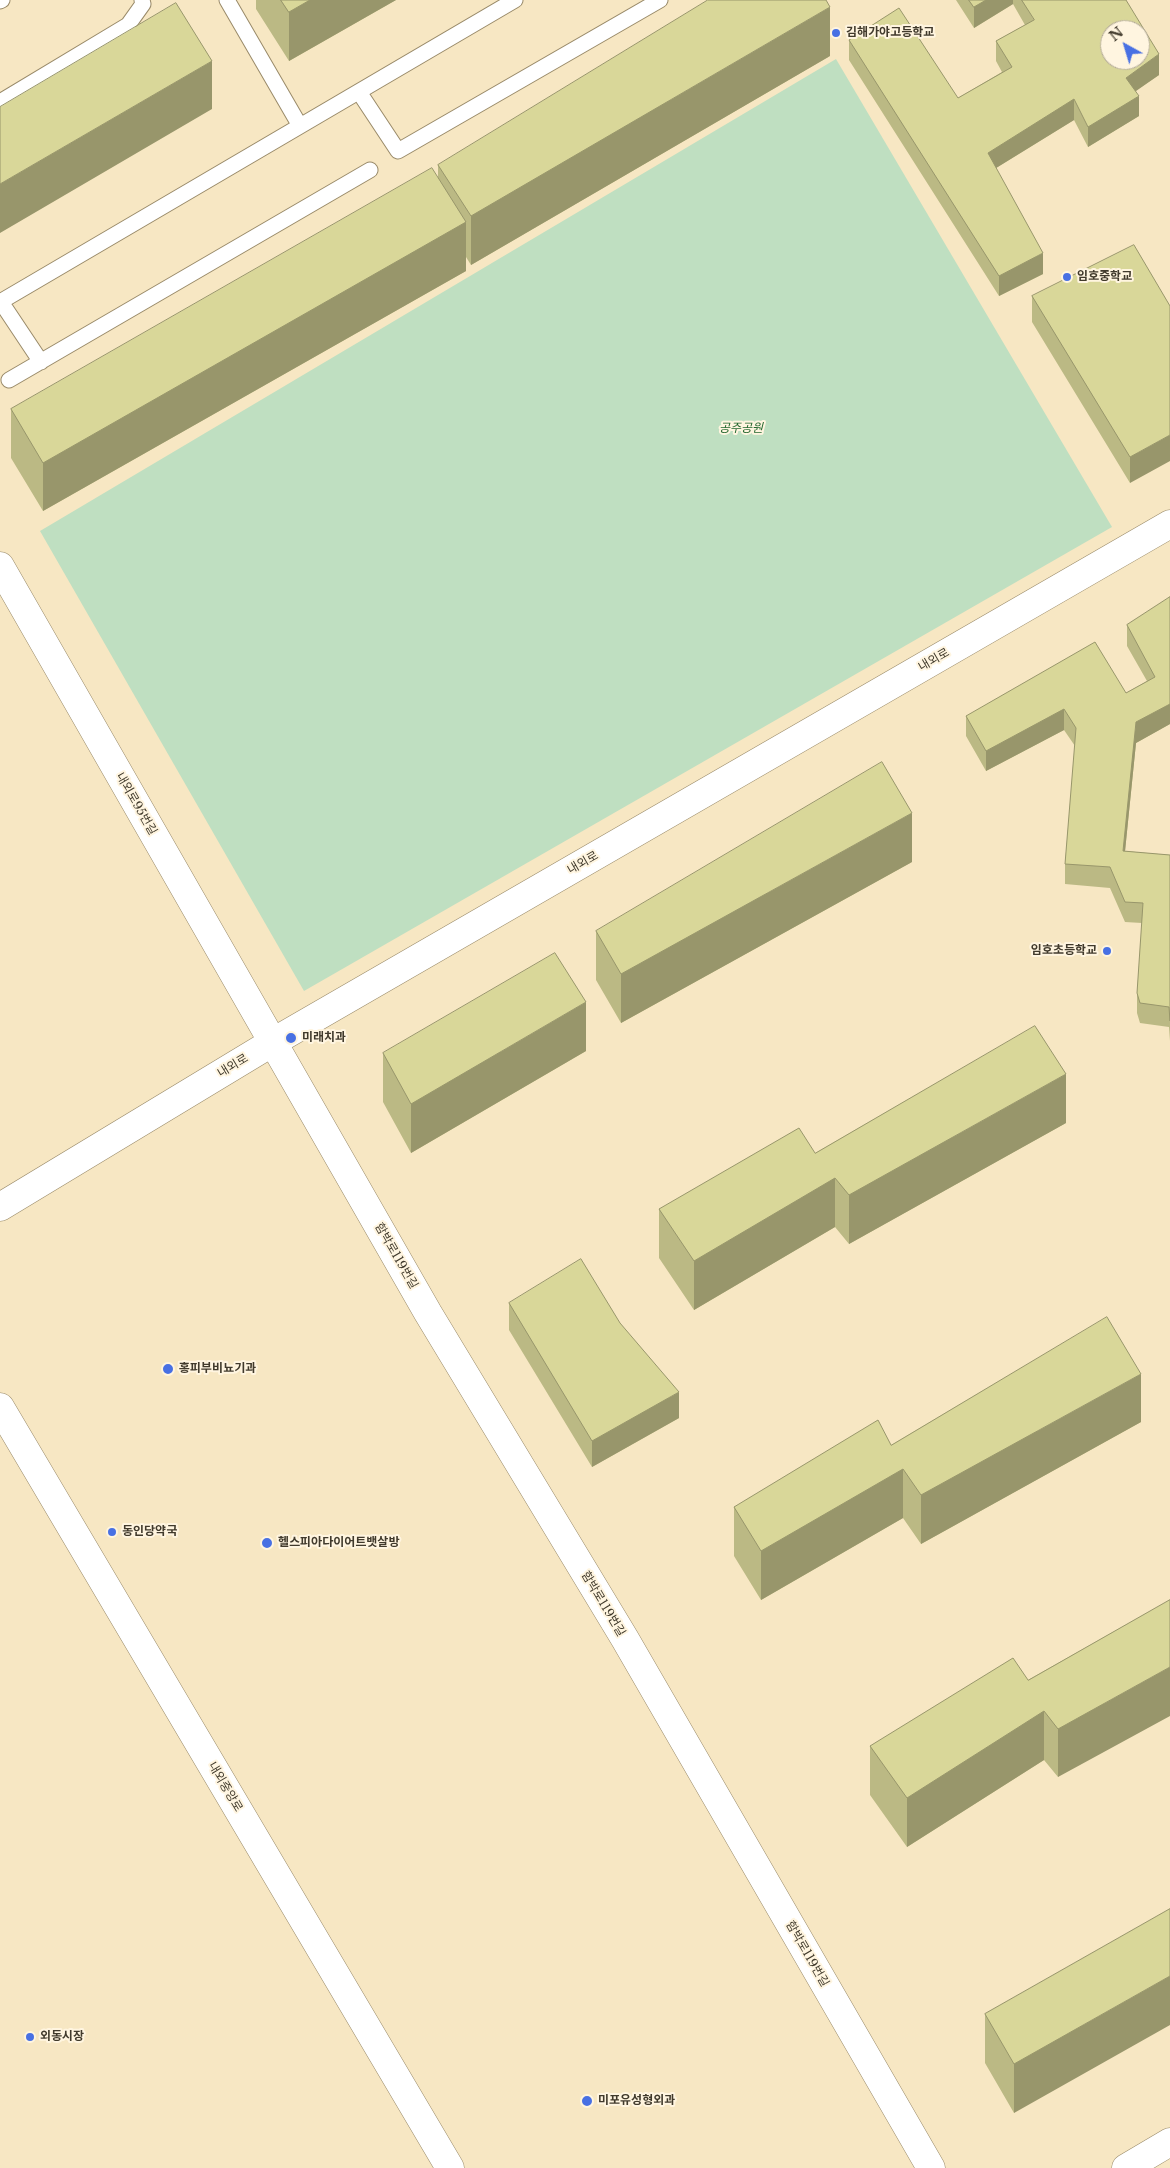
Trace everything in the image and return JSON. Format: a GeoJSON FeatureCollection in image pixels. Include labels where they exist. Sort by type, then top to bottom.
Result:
{"type":"FeatureCollection","features":[{"type":"Feature","properties":{"kind":"street","name":"내외로"},"geometry":{"type":"LineString","coordinates":[[0,1207],[273,1042],[1170,524]]}},
{"type":"Feature","properties":{"kind":"street","name":"내외로95번길"},"geometry":{"type":"LineString","coordinates":[[0,566],[273,1042]]}},
{"type":"Feature","properties":{"kind":"street","name":"함박로119번길"},"geometry":{"type":"LineString","coordinates":[[273,1042],[428,1313],[625,1639],[931,2168]]}},
{"type":"Feature","properties":{"kind":"street","name":"내외중앙로"},"geometry":{"type":"LineString","coordinates":[[0,1407],[450,2168]]}},
{"type":"Feature","properties":{"kind":"street"},"geometry":{"type":"LineString","coordinates":[[1126,2168],[1170,2142]]}},
{"type":"Feature","properties":{"kind":"lane"},"geometry":{"type":"LineString","coordinates":[[0,102],[128,25],[142,4],[142,0]]}},
{"type":"Feature","properties":{"kind":"lane"},"geometry":{"type":"LineString","coordinates":[[227,0],[300,126]]}},
{"type":"Feature","properties":{"kind":"lane"},"geometry":{"type":"LineString","coordinates":[[41,362],[0,302],[516,0]]}},
{"type":"Feature","properties":{"kind":"lane"},"geometry":{"type":"LineString","coordinates":[[359,92],[398,151],[660,0]]}},
{"type":"Feature","properties":{"kind":"lane"},"geometry":{"type":"LineString","coordinates":[[10,380],[370,170]]}},
{"type":"Feature","properties":{"kind":"green space","name":"공주공원"},"geometry":{"type":"Polygon","coordinates":[[[836,59],[1112,527],[304,991],[40,531],[836,59]]]}},
{"type":"Feature","properties":{"kind":"building"},"geometry":{"type":"Polygon","coordinates":[[[281,0],[310,0],[289,12],[281,0]]]}},
{"type":"Feature","properties":{"kind":"building"},"geometry":{"type":"Polygon","coordinates":[[[708,0],[826,0],[830,7],[471,216],[438,165],[708,0]]]}},
{"type":"Feature","properties":{"kind":"building"},"geometry":{"type":"Polygon","coordinates":[[[969,0],[986,0],[974,7],[969,0]]]}},
{"type":"Feature","properties":{"kind":"building"},"geometry":{"type":"Polygon","coordinates":[[[1022,0],[1126,0],[1138,20],[1100,20],[1100,70],[1137,70],[1126,78],[1139,96],[1088,127],[1074,99],[988,153],[1043,253],[999,276],[849,40],[899,8],[958,98],[1012,67],[996,41],[1034,20],[1022,0]]]}},
{"type":"Feature","properties":{"kind":"building"},"geometry":{"type":"Polygon","coordinates":[[[176,3],[212,61],[0,184],[0,107],[176,3]]]}},
{"type":"Feature","properties":{"kind":"building"},"geometry":{"type":"Polygon","coordinates":[[[1150,39],[1159,54],[1150,61],[1150,39]]]}},
{"type":"Feature","properties":{"kind":"building"},"geometry":{"type":"Polygon","coordinates":[[[432,168],[466,222],[43,463],[11,409],[432,168]]]}},
{"type":"Feature","properties":{"kind":"building"},"geometry":{"type":"Polygon","coordinates":[[[1134,245],[1170,306],[1170,435],[1130,457],[1032,296],[1134,245]]]}},
{"type":"Feature","properties":{"kind":"building"},"geometry":{"type":"Polygon","coordinates":[[[1170,597],[1170,704],[1136,722],[1123,851],[1170,855],[1170,1021],[1169,1007],[1140,1003],[1137,993],[1143,903],[1125,902],[1110,867],[1065,864],[1076,728],[1064,709],[986,751],[966,716],[1095,642],[1126,693],[1155,677],[1127,625],[1170,597]]]}},
{"type":"Feature","properties":{"kind":"building"},"geometry":{"type":"Polygon","coordinates":[[[882,762],[912,813],[621,974],[596,931],[882,762]]]}},
{"type":"Feature","properties":{"kind":"building"},"geometry":{"type":"Polygon","coordinates":[[[555,953],[586,1002],[411,1104],[383,1053],[555,953]]]}},
{"type":"Feature","properties":{"kind":"building"},"geometry":{"type":"Polygon","coordinates":[[[1035,1026],[1066,1074],[849,1195],[835,1178],[694,1261],[659,1209],[799,1128],[815,1153],[1035,1026]]]}},
{"type":"Feature","properties":{"kind":"building"},"geometry":{"type":"Polygon","coordinates":[[[581,1259],[620,1323],[679,1392],[592,1441],[509,1303],[581,1259]]]}},
{"type":"Feature","properties":{"kind":"building"},"geometry":{"type":"Polygon","coordinates":[[[1107,1317],[1141,1374],[921,1495],[903,1469],[761,1551],[734,1507],[878,1420],[891,1445],[1107,1317]]]}},
{"type":"Feature","properties":{"kind":"building"},"geometry":{"type":"Polygon","coordinates":[[[1170,1600],[1170,1667],[1058,1729],[1044,1711],[907,1798],[870,1746],[1013,1658],[1028,1680],[1170,1600]]]}},
{"type":"Feature","properties":{"kind":"building"},"geometry":{"type":"Polygon","coordinates":[[[1170,1909],[1170,1976],[1014,2064],[985,2014],[1170,1909]]]}},
{"type":"Feature","properties":{"kind":"place","name":"김해가야고등학교"},"geometry":{"type":"Point","coordinates":[836,33]}},
{"type":"Feature","properties":{"kind":"place","name":"임호중학교"},"geometry":{"type":"Point","coordinates":[1067,277]}},
{"type":"Feature","properties":{"kind":"place","name":"임호초등학교"},"geometry":{"type":"Point","coordinates":[1107,951]}},
{"type":"Feature","properties":{"kind":"place","name":"미래치과"},"geometry":{"type":"Point","coordinates":[291,1038]}},
{"type":"Feature","properties":{"kind":"place","name":"홍피부비뇨기과"},"geometry":{"type":"Point","coordinates":[168,1369]}},
{"type":"Feature","properties":{"kind":"place","name":"동인당약국"},"geometry":{"type":"Point","coordinates":[112,1532]}},
{"type":"Feature","properties":{"kind":"place","name":"헬스피아다이어트뱃살방"},"geometry":{"type":"Point","coordinates":[267,1543]}},
{"type":"Feature","properties":{"kind":"place","name":"외동시장"},"geometry":{"type":"Point","coordinates":[30,2037]}},
{"type":"Feature","properties":{"kind":"place","name":"미포유성형외과"},"geometry":{"type":"Point","coordinates":[587,2101]}}]}
